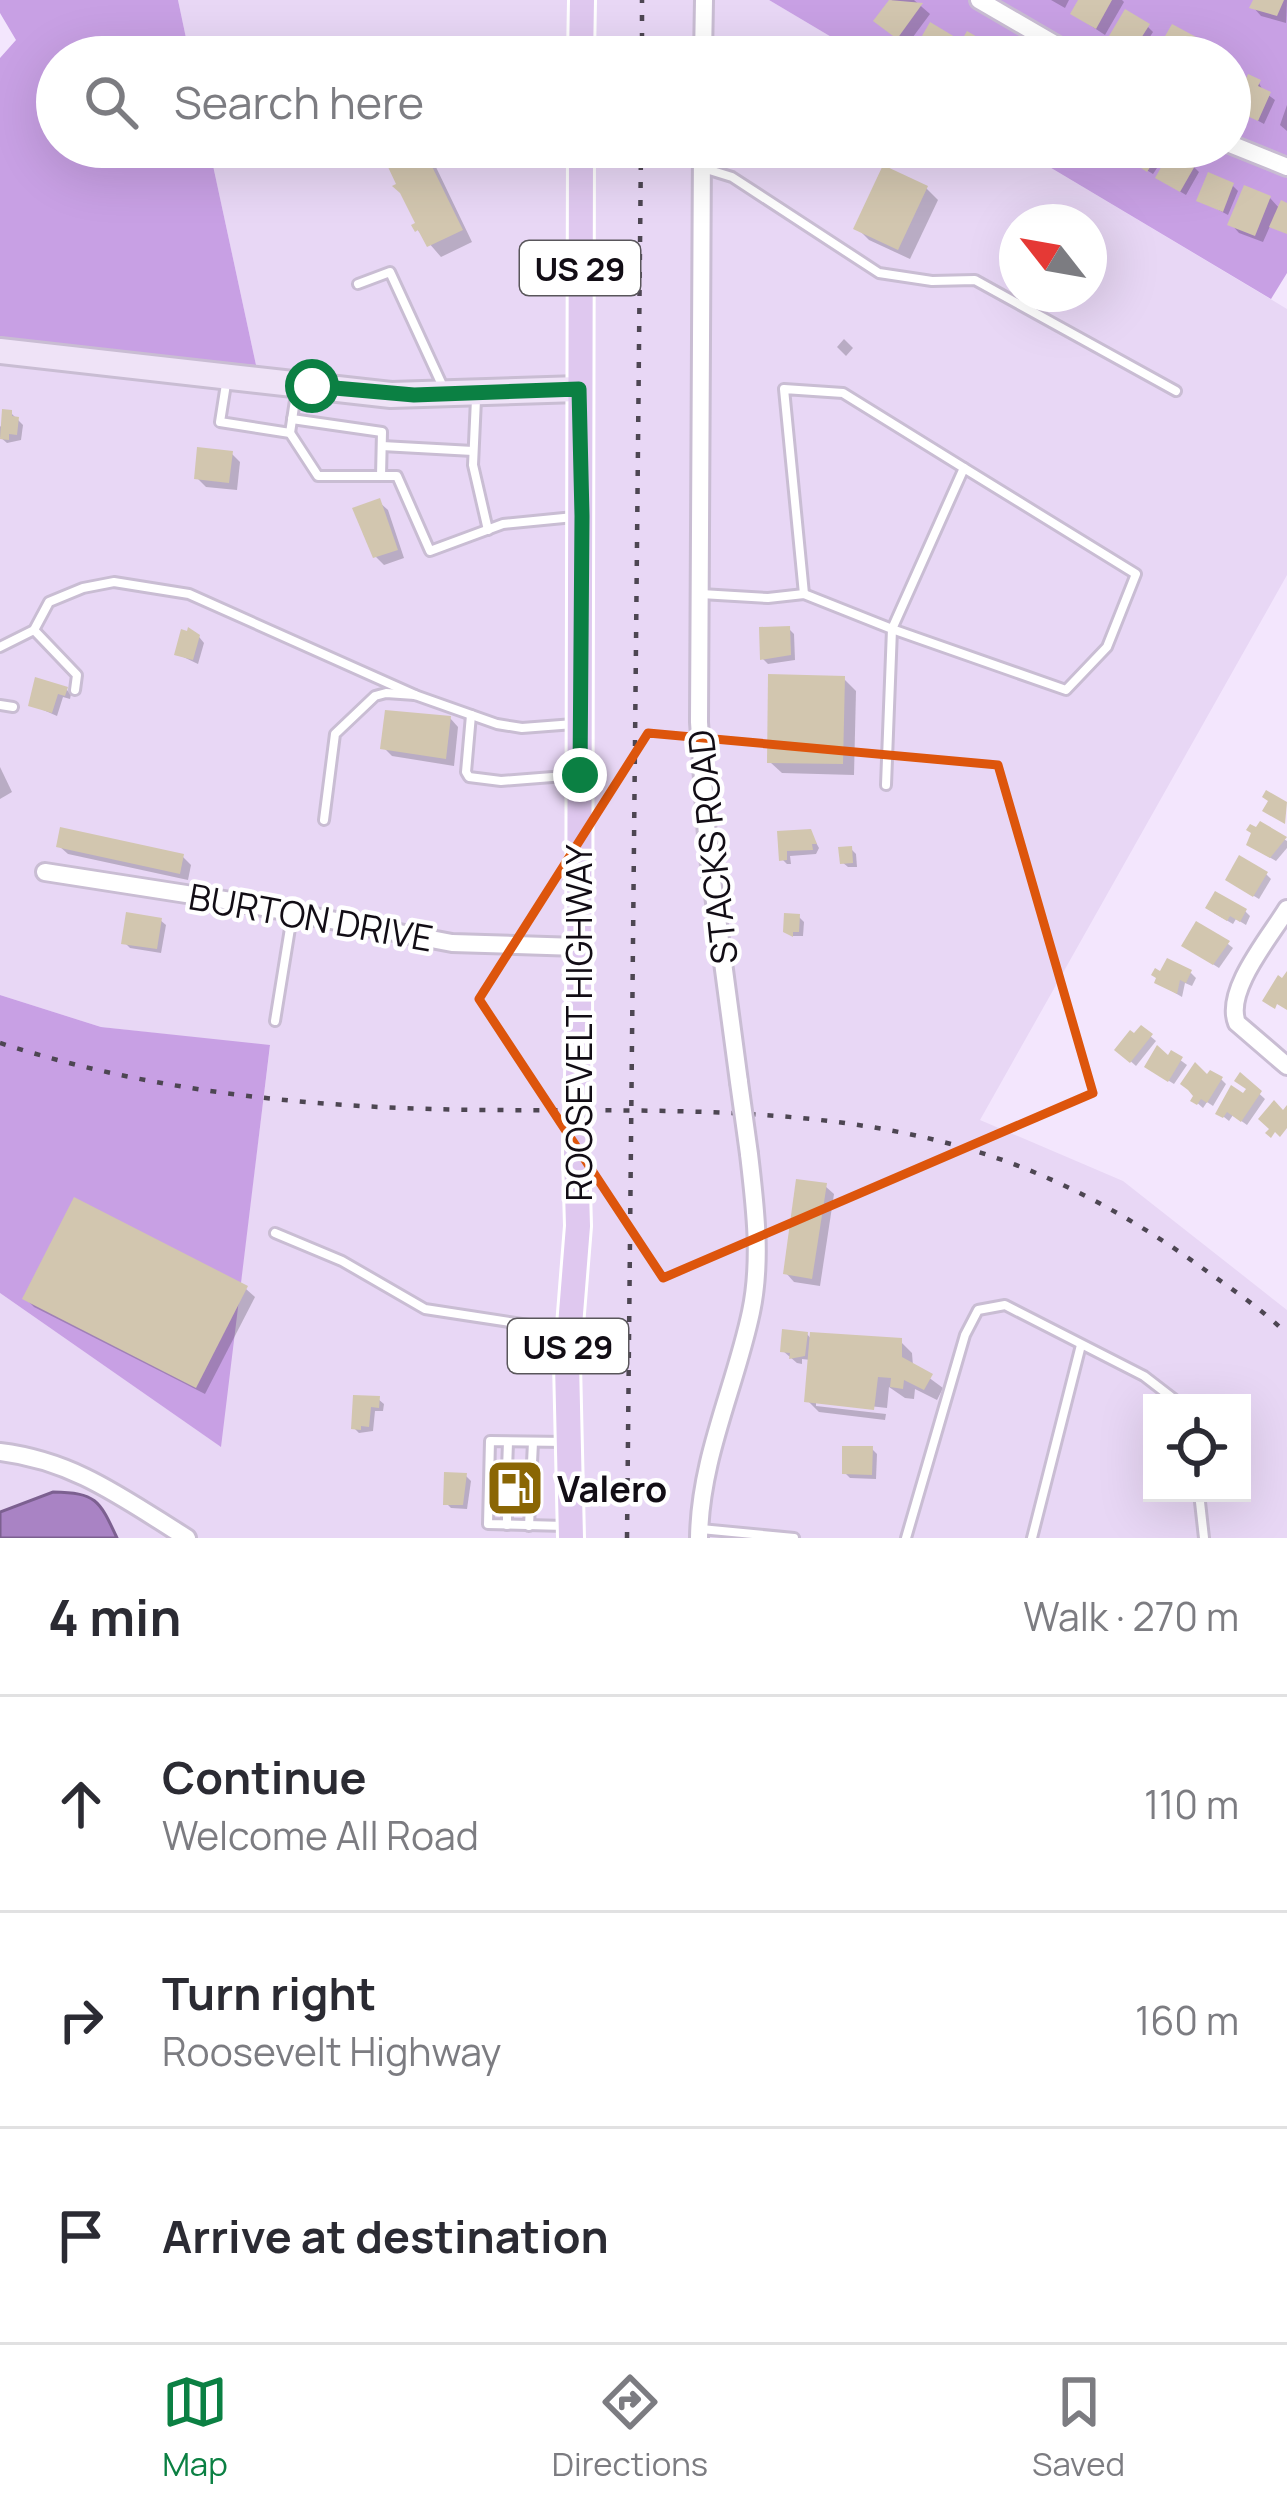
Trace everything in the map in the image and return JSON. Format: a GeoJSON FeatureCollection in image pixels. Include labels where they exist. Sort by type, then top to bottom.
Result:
{"type":"FeatureCollection","features":[{"type":"Feature","properties":{"kind":"main road"},"geometry":{"type":"LineString","coordinates":[[581,36],[582,0]]}},
{"type":"Feature","properties":{"kind":"main road","name":"ROOSEVELT HIGHWAY"},"geometry":{"type":"LineString","coordinates":[[571,1532],[569,1331],[578,1226],[582,723],[580,168]]}},
{"type":"Feature","properties":{"kind":"street"},"geometry":{"type":"LineString","coordinates":[[703,36],[704,0]]}},
{"type":"Feature","properties":{"kind":"street"},"geometry":{"type":"LineString","coordinates":[[979,0],[1041,36]]}},
{"type":"Feature","properties":{"kind":"street"},"geometry":{"type":"LineString","coordinates":[[1251,152],[1287,167]]}},
{"type":"Feature","properties":{"kind":"street","name":"STACKS ROAD"},"geometry":{"type":"LineString","coordinates":[[699,1533],[711,1447],[752,1310],[757,1222],[708,850],[699,722],[701,168]]}},
{"type":"Feature","properties":{"kind":"street"},"geometry":{"type":"LineString","coordinates":[[0,351],[391,394],[579,389]]}},
{"type":"Feature","properties":{"kind":"street","name":"BURTON DRIVE"},"geometry":{"type":"LineString","coordinates":[[45,872],[452,943],[578,947]]}},
{"type":"Feature","properties":{"kind":"street"},"geometry":{"type":"LineString","coordinates":[[1287,909],[1235,993],[1233,1013],[1237,1023],[1287,1066]]}},
{"type":"Feature","properties":{"kind":"street"},"geometry":{"type":"LineString","coordinates":[[0,1453],[37,1456],[82,1472],[187,1538]]}},
{"type":"Feature","properties":{"kind":"lane"},"geometry":{"type":"LineString","coordinates":[[704,168],[732,177],[879,273],[932,281],[975,280],[1176,391]]}},
{"type":"Feature","properties":{"kind":"lane"},"geometry":{"type":"LineString","coordinates":[[358,284],[390,272],[446,393]]}},
{"type":"Feature","properties":{"kind":"lane"},"geometry":{"type":"LineString","coordinates":[[226,376],[220,422],[290,433]]}},
{"type":"Feature","properties":{"kind":"lane"},"geometry":{"type":"LineString","coordinates":[[297,384],[290,433],[318,476],[397,476],[430,551],[503,524],[582,516]]}},
{"type":"Feature","properties":{"kind":"lane"},"geometry":{"type":"LineString","coordinates":[[700,594],[768,598],[804,594],[1066,690],[1106,646],[1136,574],[843,393],[784,389],[804,594]]}},
{"type":"Feature","properties":{"kind":"lane"},"geometry":{"type":"LineString","coordinates":[[477,392],[473,451],[488,530]]}},
{"type":"Feature","properties":{"kind":"lane"},"geometry":{"type":"LineString","coordinates":[[292,419],[382,432],[381,476]]}},
{"type":"Feature","properties":{"kind":"lane"},"geometry":{"type":"LineString","coordinates":[[382,446],[473,451]]}},
{"type":"Feature","properties":{"kind":"lane"},"geometry":{"type":"LineString","coordinates":[[886,784],[892,629],[964,468]]}},
{"type":"Feature","properties":{"kind":"lane"},"geometry":{"type":"LineString","coordinates":[[0,647],[34,630],[49,602],[114,582],[189,594],[415,695],[471,715],[522,728],[582,723]]}},
{"type":"Feature","properties":{"kind":"lane"},"geometry":{"type":"LineString","coordinates":[[34,630],[77,675],[75,689]]}},
{"type":"Feature","properties":{"kind":"lane"},"geometry":{"type":"LineString","coordinates":[[324,820],[335,734],[375,696],[415,695]]}},
{"type":"Feature","properties":{"kind":"lane"},"geometry":{"type":"LineString","coordinates":[[0,705],[13,707]]}},
{"type":"Feature","properties":{"kind":"lane"},"geometry":{"type":"LineString","coordinates":[[471,715],[469,777],[501,781],[580,775]]}},
{"type":"Feature","properties":{"kind":"lane"},"geometry":{"type":"LineString","coordinates":[[275,1021],[292,913]]}},
{"type":"Feature","properties":{"kind":"lane"},"geometry":{"type":"LineString","coordinates":[[275,1233],[342,1262],[425,1309],[569,1331]]}},
{"type":"Feature","properties":{"kind":"lane"},"geometry":{"type":"LineString","coordinates":[[906,1538],[965,1336],[978,1310],[1004,1305],[1144,1376],[1167,1394]]}},
{"type":"Feature","properties":{"kind":"lane"},"geometry":{"type":"LineString","coordinates":[[1032,1538],[1082,1345]]}},
{"type":"Feature","properties":{"kind":"lane"},"geometry":{"type":"LineString","coordinates":[[569,1442],[490,1441],[488,1524],[571,1532]]}},
{"type":"Feature","properties":{"kind":"lane"},"geometry":{"type":"LineString","coordinates":[[507,1470],[508,1442]]}},
{"type":"Feature","properties":{"kind":"lane"},"geometry":{"type":"LineString","coordinates":[[529,1526],[533,1442]]}},
{"type":"Feature","properties":{"kind":"lane"},"geometry":{"type":"LineString","coordinates":[[1200,1502],[1204,1538]]}},
{"type":"Feature","properties":{"kind":"lane"},"geometry":{"type":"LineString","coordinates":[[506,1525],[507,1504]]}},
{"type":"Feature","properties":{"kind":"lane"},"geometry":{"type":"LineString","coordinates":[[699,1533],[794,1538]]}},
{"type":"Feature","properties":{"kind":"highlighted area"},"geometry":{"type":"Polygon","coordinates":[[[648,733],[998,765],[1093,1093],[663,1278],[479,999],[648,733]]]}},
{"type":"Feature","properties":{"kind":"shaded area"},"geometry":{"type":"Polygon","coordinates":[[[0,0],[178,0],[186,36],[36,36],[36,168],[214,168],[256,365],[0,350],[0,58],[16,40],[0,13],[0,0]]]}},
{"type":"Feature","properties":{"kind":"shaded area"},"geometry":{"type":"Polygon","coordinates":[[[178,0],[769,0],[830,36],[186,36],[178,0]]]}},
{"type":"Feature","properties":{"kind":"shaded area"},"geometry":{"type":"Polygon","coordinates":[[[769,0],[1287,0],[1287,273],[1271,299],[1051,168],[1251,168],[1251,36],[830,36],[769,0]]]}},
{"type":"Feature","properties":{"kind":"shaded area"},"geometry":{"type":"Polygon","coordinates":[[[214,168],[1051,168],[1287,309],[1287,575],[980,1120],[1123,1181],[1287,1310],[1287,1538],[0,1538],[0,1293],[220,1446],[270,1046],[101,1027],[0,995],[0,350],[256,365],[214,168]]]}},
{"type":"Feature","properties":{"kind":"shaded area"},"geometry":{"type":"Polygon","coordinates":[[[0,995],[101,1027],[270,1045],[221,1447],[0,1293],[0,995]]]}},
{"type":"Feature","properties":{"kind":"shaded area"},"geometry":{"type":"Polygon","coordinates":[[[53,1492],[79,1494],[94,1501],[117,1538],[0,1538],[0,1512],[53,1492]]]}},
{"type":"Feature","properties":{"kind":"building"},"geometry":{"type":"Polygon","coordinates":[[[889,0],[923,3],[899,36],[873,21],[889,0]]]}},
{"type":"Feature","properties":{"kind":"building"},"geometry":{"type":"Polygon","coordinates":[[[1078,0],[1112,0],[1096,29],[1070,14],[1078,0]]]}},
{"type":"Feature","properties":{"kind":"building"},"geometry":{"type":"Polygon","coordinates":[[[1253,0],[1284,0],[1277,16],[1249,8],[1253,0]]]}},
{"type":"Feature","properties":{"kind":"building"},"geometry":{"type":"Polygon","coordinates":[[[1125,9],[1150,24],[1142,36],[1109,36],[1125,9]]]}},
{"type":"Feature","properties":{"kind":"building"},"geometry":{"type":"Polygon","coordinates":[[[930,22],[953,36],[922,36],[930,22]]]}},
{"type":"Feature","properties":{"kind":"building"},"geometry":{"type":"Polygon","coordinates":[[[1172,24],[1194,36],[1165,36],[1172,24]]]}},
{"type":"Feature","properties":{"kind":"building"},"geometry":{"type":"Polygon","coordinates":[[[1251,75],[1261,80],[1258,86],[1271,92],[1258,121],[1251,118],[1251,75]]]}},
{"type":"Feature","properties":{"kind":"building"},"geometry":{"type":"Polygon","coordinates":[[[388,168],[433,168],[463,230],[427,247],[411,225],[415,223],[392,186],[396,184],[388,168]]]}},
{"type":"Feature","properties":{"kind":"building"},"geometry":{"type":"Polygon","coordinates":[[[882,168],[928,186],[898,250],[853,229],[882,168]]]}},
{"type":"Feature","properties":{"kind":"building"},"geometry":{"type":"Polygon","coordinates":[[[1161,168],[1194,168],[1180,192],[1155,178],[1161,168]]]}},
{"type":"Feature","properties":{"kind":"building"},"geometry":{"type":"Polygon","coordinates":[[[1208,172],[1234,183],[1223,212],[1196,201],[1208,172]]]}},
{"type":"Feature","properties":{"kind":"building"},"geometry":{"type":"Polygon","coordinates":[[[1244,185],[1271,196],[1255,236],[1227,225],[1244,185]]]}},
{"type":"Feature","properties":{"kind":"building"},"geometry":{"type":"Polygon","coordinates":[[[1281,200],[1287,203],[1287,234],[1269,227],[1281,200]]]}},
{"type":"Feature","properties":{"kind":"building"},"geometry":{"type":"Polygon","coordinates":[[[2,409],[19,417],[17,435],[9,434],[9,440],[0,439],[2,409]]]}},
{"type":"Feature","properties":{"kind":"building"},"geometry":{"type":"Polygon","coordinates":[[[197,447],[233,451],[229,483],[194,479],[197,447]]]}},
{"type":"Feature","properties":{"kind":"building"},"geometry":{"type":"Polygon","coordinates":[[[380,498],[398,550],[373,558],[352,508],[380,498]]]}},
{"type":"Feature","properties":{"kind":"building"},"geometry":{"type":"Polygon","coordinates":[[[790,626],[791,655],[760,660],[759,627],[790,626]]]}},
{"type":"Feature","properties":{"kind":"building"},"geometry":{"type":"Polygon","coordinates":[[[188,627],[200,635],[193,660],[174,655],[181,629],[188,627]]]}},
{"type":"Feature","properties":{"kind":"building"},"geometry":{"type":"Polygon","coordinates":[[[768,674],[845,676],[843,764],[767,763],[768,674]]]}},
{"type":"Feature","properties":{"kind":"building"},"geometry":{"type":"Polygon","coordinates":[[[35,677],[68,687],[65,696],[58,694],[52,713],[28,706],[35,677]]]}},
{"type":"Feature","properties":{"kind":"building"},"geometry":{"type":"Polygon","coordinates":[[[385,710],[451,716],[446,759],[380,749],[385,710]]]}},
{"type":"Feature","properties":{"kind":"building"},"geometry":{"type":"Polygon","coordinates":[[[1266,790],[1287,802],[1285,824],[1262,811],[1268,801],[1262,797],[1266,790]]]}},
{"type":"Feature","properties":{"kind":"building"},"geometry":{"type":"Polygon","coordinates":[[[1260,821],[1287,837],[1270,858],[1246,845],[1251,833],[1246,830],[1260,821]]]}},
{"type":"Feature","properties":{"kind":"building"},"geometry":{"type":"Polygon","coordinates":[[[60,827],[184,854],[180,874],[56,847],[60,827]]]}},
{"type":"Feature","properties":{"kind":"building"},"geometry":{"type":"Polygon","coordinates":[[[811,829],[817,844],[812,844],[813,850],[787,851],[787,860],[779,861],[777,831],[811,829]]]}},
{"type":"Feature","properties":{"kind":"building"},"geometry":{"type":"Polygon","coordinates":[[[852,846],[853,863],[840,864],[838,847],[852,846]]]}},
{"type":"Feature","properties":{"kind":"building"},"geometry":{"type":"Polygon","coordinates":[[[1239,855],[1268,872],[1253,897],[1225,880],[1239,855]]]}},
{"type":"Feature","properties":{"kind":"building"},"geometry":{"type":"Polygon","coordinates":[[[1215,891],[1247,909],[1240,922],[1230,916],[1227,921],[1205,908],[1215,891]]]}},
{"type":"Feature","properties":{"kind":"building"},"geometry":{"type":"Polygon","coordinates":[[[126,912],[162,918],[157,949],[121,944],[126,912]]]}},
{"type":"Feature","properties":{"kind":"building"},"geometry":{"type":"Polygon","coordinates":[[[784,913],[800,914],[799,932],[793,932],[793,937],[783,932],[784,913]]]}},
{"type":"Feature","properties":{"kind":"building"},"geometry":{"type":"Polygon","coordinates":[[[1196,921],[1230,941],[1213,965],[1181,946],[1196,921]]]}},
{"type":"Feature","properties":{"kind":"building"},"geometry":{"type":"Polygon","coordinates":[[[1167,958],[1192,970],[1186,983],[1180,980],[1177,994],[1154,983],[1156,978],[1151,975],[1155,968],[1160,971],[1167,958]]]}},
{"type":"Feature","properties":{"kind":"building"},"geometry":{"type":"Polygon","coordinates":[[[1287,971],[1287,1010],[1277,1004],[1275,1009],[1262,1001],[1278,975],[1282,978],[1287,971]]]}},
{"type":"Feature","properties":{"kind":"building"},"geometry":{"type":"Polygon","coordinates":[[[1141,1025],[1153,1034],[1130,1063],[1114,1050],[1130,1030],[1134,1033],[1141,1025]]]}},
{"type":"Feature","properties":{"kind":"building"},"geometry":{"type":"Polygon","coordinates":[[[1157,1045],[1168,1055],[1171,1050],[1183,1057],[1168,1082],[1144,1067],[1157,1045]]]}},
{"type":"Feature","properties":{"kind":"building"},"geometry":{"type":"Polygon","coordinates":[[[1195,1062],[1207,1074],[1210,1070],[1223,1077],[1207,1103],[1201,1099],[1197,1105],[1180,1084],[1195,1062]]]}},
{"type":"Feature","properties":{"kind":"building"},"geometry":{"type":"Polygon","coordinates":[[[1240,1072],[1262,1091],[1241,1122],[1227,1112],[1223,1118],[1215,1114],[1231,1085],[1243,1093],[1246,1089],[1234,1081],[1240,1072]]]}},
{"type":"Feature","properties":{"kind":"building"},"geometry":{"type":"Polygon","coordinates":[[[1274,1100],[1283,1110],[1287,1105],[1287,1128],[1280,1137],[1275,1132],[1271,1138],[1258,1119],[1274,1100]]]}},
{"type":"Feature","properties":{"kind":"building"},"geometry":{"type":"Polygon","coordinates":[[[796,1179],[827,1183],[812,1279],[783,1274],[796,1179]]]}},
{"type":"Feature","properties":{"kind":"building"},"geometry":{"type":"Polygon","coordinates":[[[74,1197],[248,1286],[196,1388],[22,1299],[74,1197]]]}},
{"type":"Feature","properties":{"kind":"building"},"geometry":{"type":"Polygon","coordinates":[[[782,1329],[808,1332],[805,1356],[789,1359],[790,1353],[780,1352],[782,1329]]]}},
{"type":"Feature","properties":{"kind":"building"},"geometry":{"type":"Polygon","coordinates":[[[810,1332],[902,1338],[902,1357],[933,1374],[924,1390],[904,1380],[903,1389],[890,1387],[891,1378],[878,1377],[874,1410],[804,1402],[810,1332]]]}},
{"type":"Feature","properties":{"kind":"building"},"geometry":{"type":"Polygon","coordinates":[[[353,1395],[380,1396],[379,1408],[371,1407],[369,1427],[361,1426],[361,1430],[351,1429],[353,1395]]]}},
{"type":"Feature","properties":{"kind":"building"},"geometry":{"type":"Polygon","coordinates":[[[842,1446],[873,1446],[872,1475],[842,1474],[842,1446]]]}},
{"type":"Feature","properties":{"kind":"building"},"geometry":{"type":"Polygon","coordinates":[[[525,1469],[526,1504],[496,1505],[495,1470],[525,1469]]]}},
{"type":"Feature","properties":{"kind":"building"},"geometry":{"type":"Polygon","coordinates":[[[444,1472],[467,1473],[463,1505],[443,1505],[444,1472]]]}},
{"type":"Feature","properties":{"kind":"railway"},"geometry":{"type":"LineString","coordinates":[[642,0],[642,36]]}},
{"type":"Feature","properties":{"kind":"railway"},"geometry":{"type":"LineString","coordinates":[[627,1538],[641,168]]}},
{"type":"Feature","properties":{"kind":"railway"},"geometry":{"type":"LineString","coordinates":[[0,1043],[159,1083],[268,1098],[431,1109],[705,1112],[843,1123],[910,1134],[1034,1172],[1121,1215],[1245,1299],[1287,1334]]}},
{"type":"Feature","properties":{"kind":"place","name":"Valero"},"geometry":{"type":"Point","coordinates":[515,1488]}},
{"type":"Feature","properties":{"kind":"route"},"geometry":{"type":"LineString","coordinates":[[312,386],[414,395],[579,389],[580,775]]}}]}
